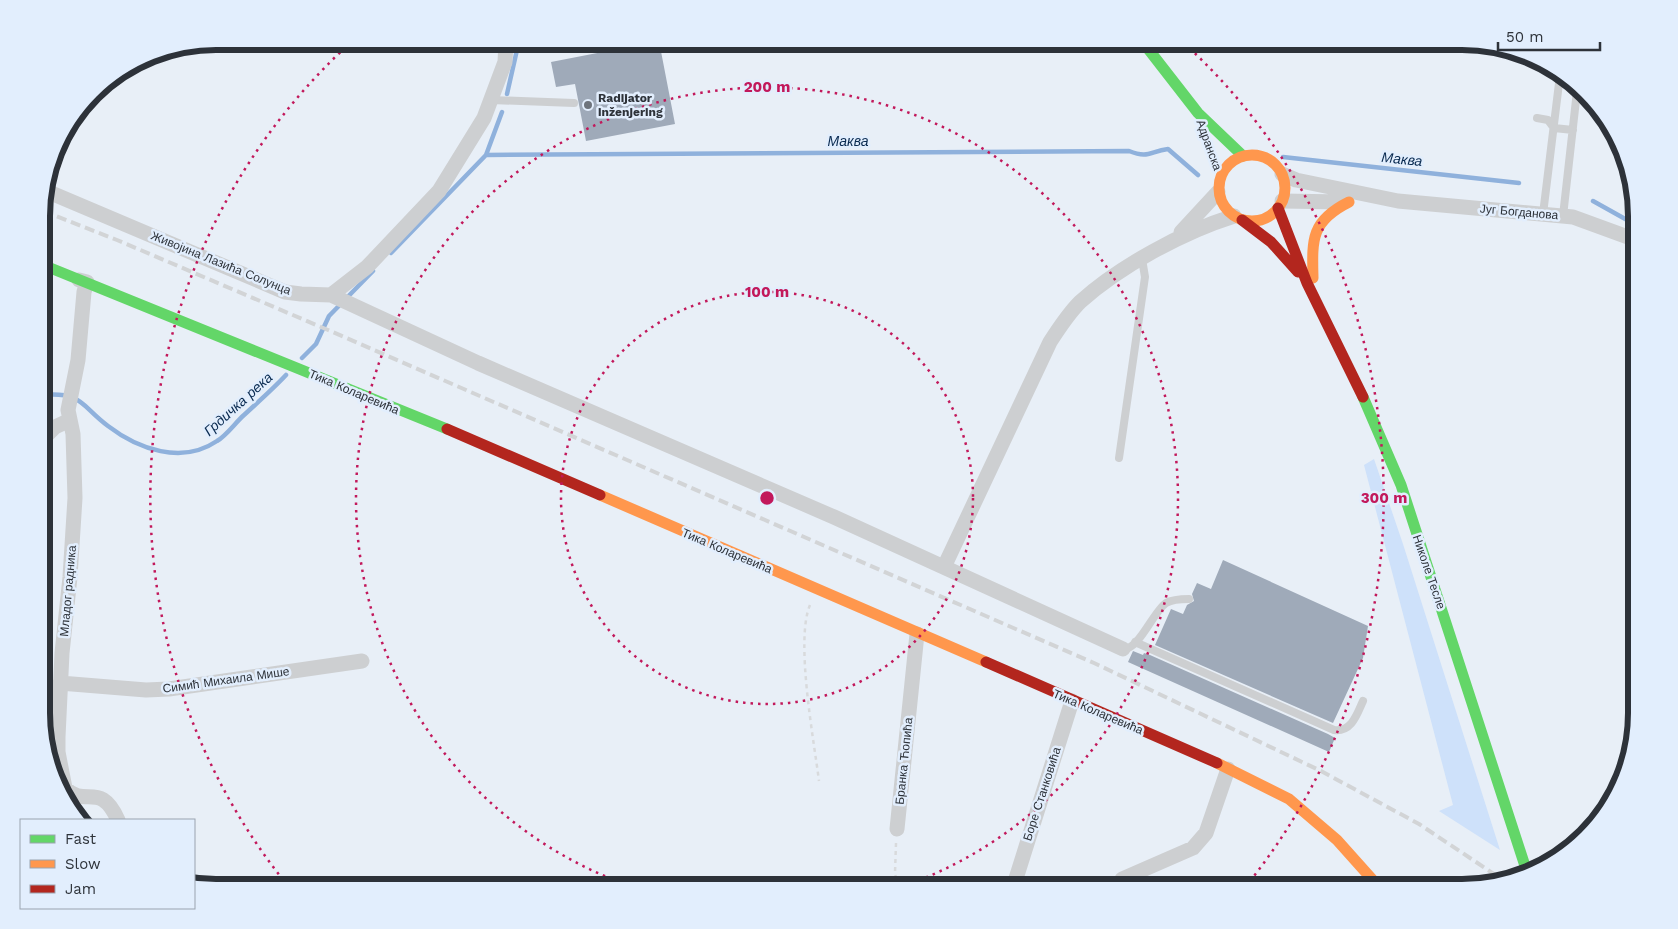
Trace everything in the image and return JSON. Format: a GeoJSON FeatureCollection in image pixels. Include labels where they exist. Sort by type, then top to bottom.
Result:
{"type":"FeatureCollection","features":[{"type":"Feature","properties":{"kind":"street"},"geometry":{"type":"LineString","coordinates":[[506,50],[505,62],[484,118],[438,191],[367,267],[334,296],[478,363],[1129,646]]}},
{"type":"Feature","properties":{"kind":"street","name":"Адранска"},"geometry":{"type":"LineString","coordinates":[[1149,50],[1198,113],[1243,156]]}},
{"type":"Feature","properties":{"kind":"street","name":"Адранска"},"geometry":{"type":"LineString","coordinates":[[1198,113],[1208,141]]}},
{"type":"Feature","properties":{"kind":"street"},"geometry":{"type":"LineString","coordinates":[[944,567],[1050,342],[1068,315],[1080,302],[1142,259],[1175,239],[1206,224],[1238,218],[1262,220],[1280,204],[1284,182],[1277,166],[1262,156],[1243,156],[1226,167],[1220,176],[1218,192],[1226,210],[1238,218]]}},
{"type":"Feature","properties":{"kind":"street","name":"Адранска"},"geometry":{"type":"LineString","coordinates":[[1216,164],[1220,176]]}},
{"type":"Feature","properties":{"kind":"street"},"geometry":{"type":"LineString","coordinates":[[1282,174],[1296,180],[1398,201]]}},
{"type":"Feature","properties":{"kind":"street"},"geometry":{"type":"LineString","coordinates":[[1175,239],[1218,192]]}},
{"type":"Feature","properties":{"kind":"street","name":"Живојина Лазића Солунца"},"geometry":{"type":"LineString","coordinates":[[52,193],[285,292],[334,296]]}},
{"type":"Feature","properties":{"kind":"street"},"geometry":{"type":"LineString","coordinates":[[1280,204],[1398,201]]}},
{"type":"Feature","properties":{"kind":"street","name":"Југ Богданова"},"geometry":{"type":"LineString","coordinates":[[1398,201],[1573,217],[1628,237]]}},
{"type":"Feature","properties":{"kind":"street"},"geometry":{"type":"LineString","coordinates":[[1314,298],[1311,254],[1315,229],[1322,218],[1350,202]]}},
{"type":"Feature","properties":{"kind":"street","name":"Николе Тесле"},"geometry":{"type":"LineString","coordinates":[[1280,204],[1307,283],[1362,394],[1401,485],[1525,866]]}},
{"type":"Feature","properties":{"kind":"street","name":"Николе Тесле"},"geometry":{"type":"LineString","coordinates":[[1238,218],[1260,232],[1283,254],[1307,283]]}},
{"type":"Feature","properties":{"kind":"street","name":"Тика Коларевића"},"geometry":{"type":"LineString","coordinates":[[50,268],[162,311],[561,479],[1228,768],[1289,800],[1337,840],[1372,879]]}},
{"type":"Feature","properties":{"kind":"street"},"geometry":{"type":"LineString","coordinates":[[50,273],[87,282]]}},
{"type":"Feature","properties":{"kind":"street","name":"Младог радника"},"geometry":{"type":"LineString","coordinates":[[63,776],[58,752],[60,683],[75,498],[73,434],[68,402],[73,387],[87,282]]}},
{"type":"Feature","properties":{"kind":"street"},"geometry":{"type":"LineString","coordinates":[[50,432],[55,427],[70,420]]}},
{"type":"Feature","properties":{"kind":"street","name":"Бранка Ћопића"},"geometry":{"type":"LineString","coordinates":[[897,829],[917,634]]}},
{"type":"Feature","properties":{"kind":"street","name":"Симић Михаила Мише"},"geometry":{"type":"LineString","coordinates":[[60,683],[169,689],[362,661]]}},
{"type":"Feature","properties":{"kind":"street","name":"Боре Станковића"},"geometry":{"type":"LineString","coordinates":[[1016,879],[1072,700]]}},
{"type":"Feature","properties":{"kind":"street"},"geometry":{"type":"LineString","coordinates":[[1122,879],[1194,848],[1206,833],[1228,768]]}},
{"type":"Feature","properties":{"kind":"street","name":"Младог радника"},"geometry":{"type":"LineString","coordinates":[[70,792],[76,796],[97,797],[106,800],[117,819]]}},
{"type":"Feature","properties":{"kind":"lane"},"geometry":{"type":"LineString","coordinates":[[1543,214],[1559,82]]}},
{"type":"Feature","properties":{"kind":"lane"},"geometry":{"type":"LineString","coordinates":[[1563,216],[1577,96]]}},
{"type":"Feature","properties":{"kind":"lane"},"geometry":{"type":"LineString","coordinates":[[491,100],[574,104]]}},
{"type":"Feature","properties":{"kind":"lane"},"geometry":{"type":"LineString","coordinates":[[1537,118],[1548,120],[1554,128],[1573,130]]}},
{"type":"Feature","properties":{"kind":"lane"},"geometry":{"type":"LineString","coordinates":[[1119,458],[1145,277],[1142,259]]}},
{"type":"Feature","properties":{"kind":"lane"},"geometry":{"type":"LineString","coordinates":[[1190,599],[1179,599],[1163,605],[1129,646],[1334,730],[1343,729],[1352,723],[1363,701]]}},
{"type":"Feature","properties":{"kind":"path"},"geometry":{"type":"LineString","coordinates":[[817,590],[806,615],[805,654],[819,781]]}},
{"type":"Feature","properties":{"kind":"path"},"geometry":{"type":"LineString","coordinates":[[896,879],[897,829]]}},
{"type":"Feature","properties":{"kind":"shaded area"},"geometry":{"type":"Polygon","coordinates":[[[1374,459],[1403,544],[1500,850],[1439,811],[1453,805],[1364,465],[1374,459]]]}},
{"type":"Feature","properties":{"kind":"building"},"geometry":{"type":"Polygon","coordinates":[[[613,50],[661,50],[675,124],[586,141],[575,84],[556,87],[551,62],[613,50]]]}},
{"type":"Feature","properties":{"kind":"building"},"geometry":{"type":"Polygon","coordinates":[[[1223,560],[1368,626],[1363,658],[1333,723],[1155,645],[1171,609],[1183,614],[1187,605],[1194,601],[1192,594],[1197,583],[1211,589],[1223,560]]]}},
{"type":"Feature","properties":{"kind":"building"},"geometry":{"type":"Polygon","coordinates":[[[1133,651],[1143,655],[1144,653],[1150,655],[1328,734],[1335,738],[1329,752],[1128,662],[1133,651]]]}},
{"type":"Feature","properties":{"kind":"waterway"},"geometry":{"type":"LineString","coordinates":[[507,94],[517,50]]}},
{"type":"Feature","properties":{"kind":"waterway","name":"Грдичка река"},"geometry":{"type":"LineString","coordinates":[[391,253],[486,155],[502,112]]}},
{"type":"Feature","properties":{"kind":"waterway","name":"Маква"},"geometry":{"type":"LineString","coordinates":[[486,155],[1129,151],[1145,154],[1168,149],[1198,175]]}},
{"type":"Feature","properties":{"kind":"waterway","name":"Маква"},"geometry":{"type":"LineString","coordinates":[[1283,157],[1519,183]]}},
{"type":"Feature","properties":{"kind":"waterway","name":"Маква"},"geometry":{"type":"LineString","coordinates":[[1593,201],[1628,221]]}},
{"type":"Feature","properties":{"kind":"waterway","name":"Грдичка река"},"geometry":{"type":"LineString","coordinates":[[302,358],[316,344],[329,316],[373,271]]}},
{"type":"Feature","properties":{"kind":"waterway","name":"Грдичка река"},"geometry":{"type":"LineString","coordinates":[[50,395],[74,398],[108,426],[146,447],[175,453],[189,452],[203,448],[221,438],[286,375]]}},
{"type":"Feature","properties":{"kind":"railway"},"geometry":{"type":"LineString","coordinates":[[50,214],[117,240],[328,330],[1094,663],[1321,771],[1419,824],[1496,876]]}},
{"type":"Feature","properties":{"kind":"traffic: fast"},"geometry":{"type":"LineString","coordinates":[[1149,50],[1198,113],[1243,156]]}},
{"type":"Feature","properties":{"kind":"traffic: fast"},"geometry":{"type":"LineString","coordinates":[[50,268],[447,429]]}},
{"type":"Feature","properties":{"kind":"traffic: fast"},"geometry":{"type":"LineString","coordinates":[[1363,397],[1401,485],[1525,866]]}},
{"type":"Feature","properties":{"kind":"traffic: slow"},"geometry":{"type":"LineString","coordinates":[[1252,155],[1265,157],[1275,165],[1283,175],[1285,188],[1283,201],[1275,211],[1265,219],[1252,221],[1239,219],[1229,211],[1221,201],[1219,188],[1221,175],[1229,165],[1239,157],[1252,155]]}},
{"type":"Feature","properties":{"kind":"traffic: slow"},"geometry":{"type":"LineString","coordinates":[[1313,278],[1313,252],[1316,232],[1327,216],[1349,202]]}},
{"type":"Feature","properties":{"kind":"traffic: slow"},"geometry":{"type":"LineString","coordinates":[[600,495],[986,662]]}},
{"type":"Feature","properties":{"kind":"traffic: slow"},"geometry":{"type":"LineString","coordinates":[[1217,763],[1289,799],[1337,840],[1372,879]]}},
{"type":"Feature","properties":{"kind":"traffic: jam"},"geometry":{"type":"LineString","coordinates":[[1278,208],[1307,283],[1363,397]]}},
{"type":"Feature","properties":{"kind":"traffic: jam"},"geometry":{"type":"LineString","coordinates":[[1242,220],[1271,242],[1298,272]]}},
{"type":"Feature","properties":{"kind":"traffic: jam"},"geometry":{"type":"LineString","coordinates":[[447,429],[600,495]]}},
{"type":"Feature","properties":{"kind":"traffic: jam"},"geometry":{"type":"LineString","coordinates":[[986,662],[1217,763]]}},
{"type":"Feature","properties":{"kind":"place","name":"Radijator inženjering"},"geometry":{"type":"Point","coordinates":[588,105]}}]}
